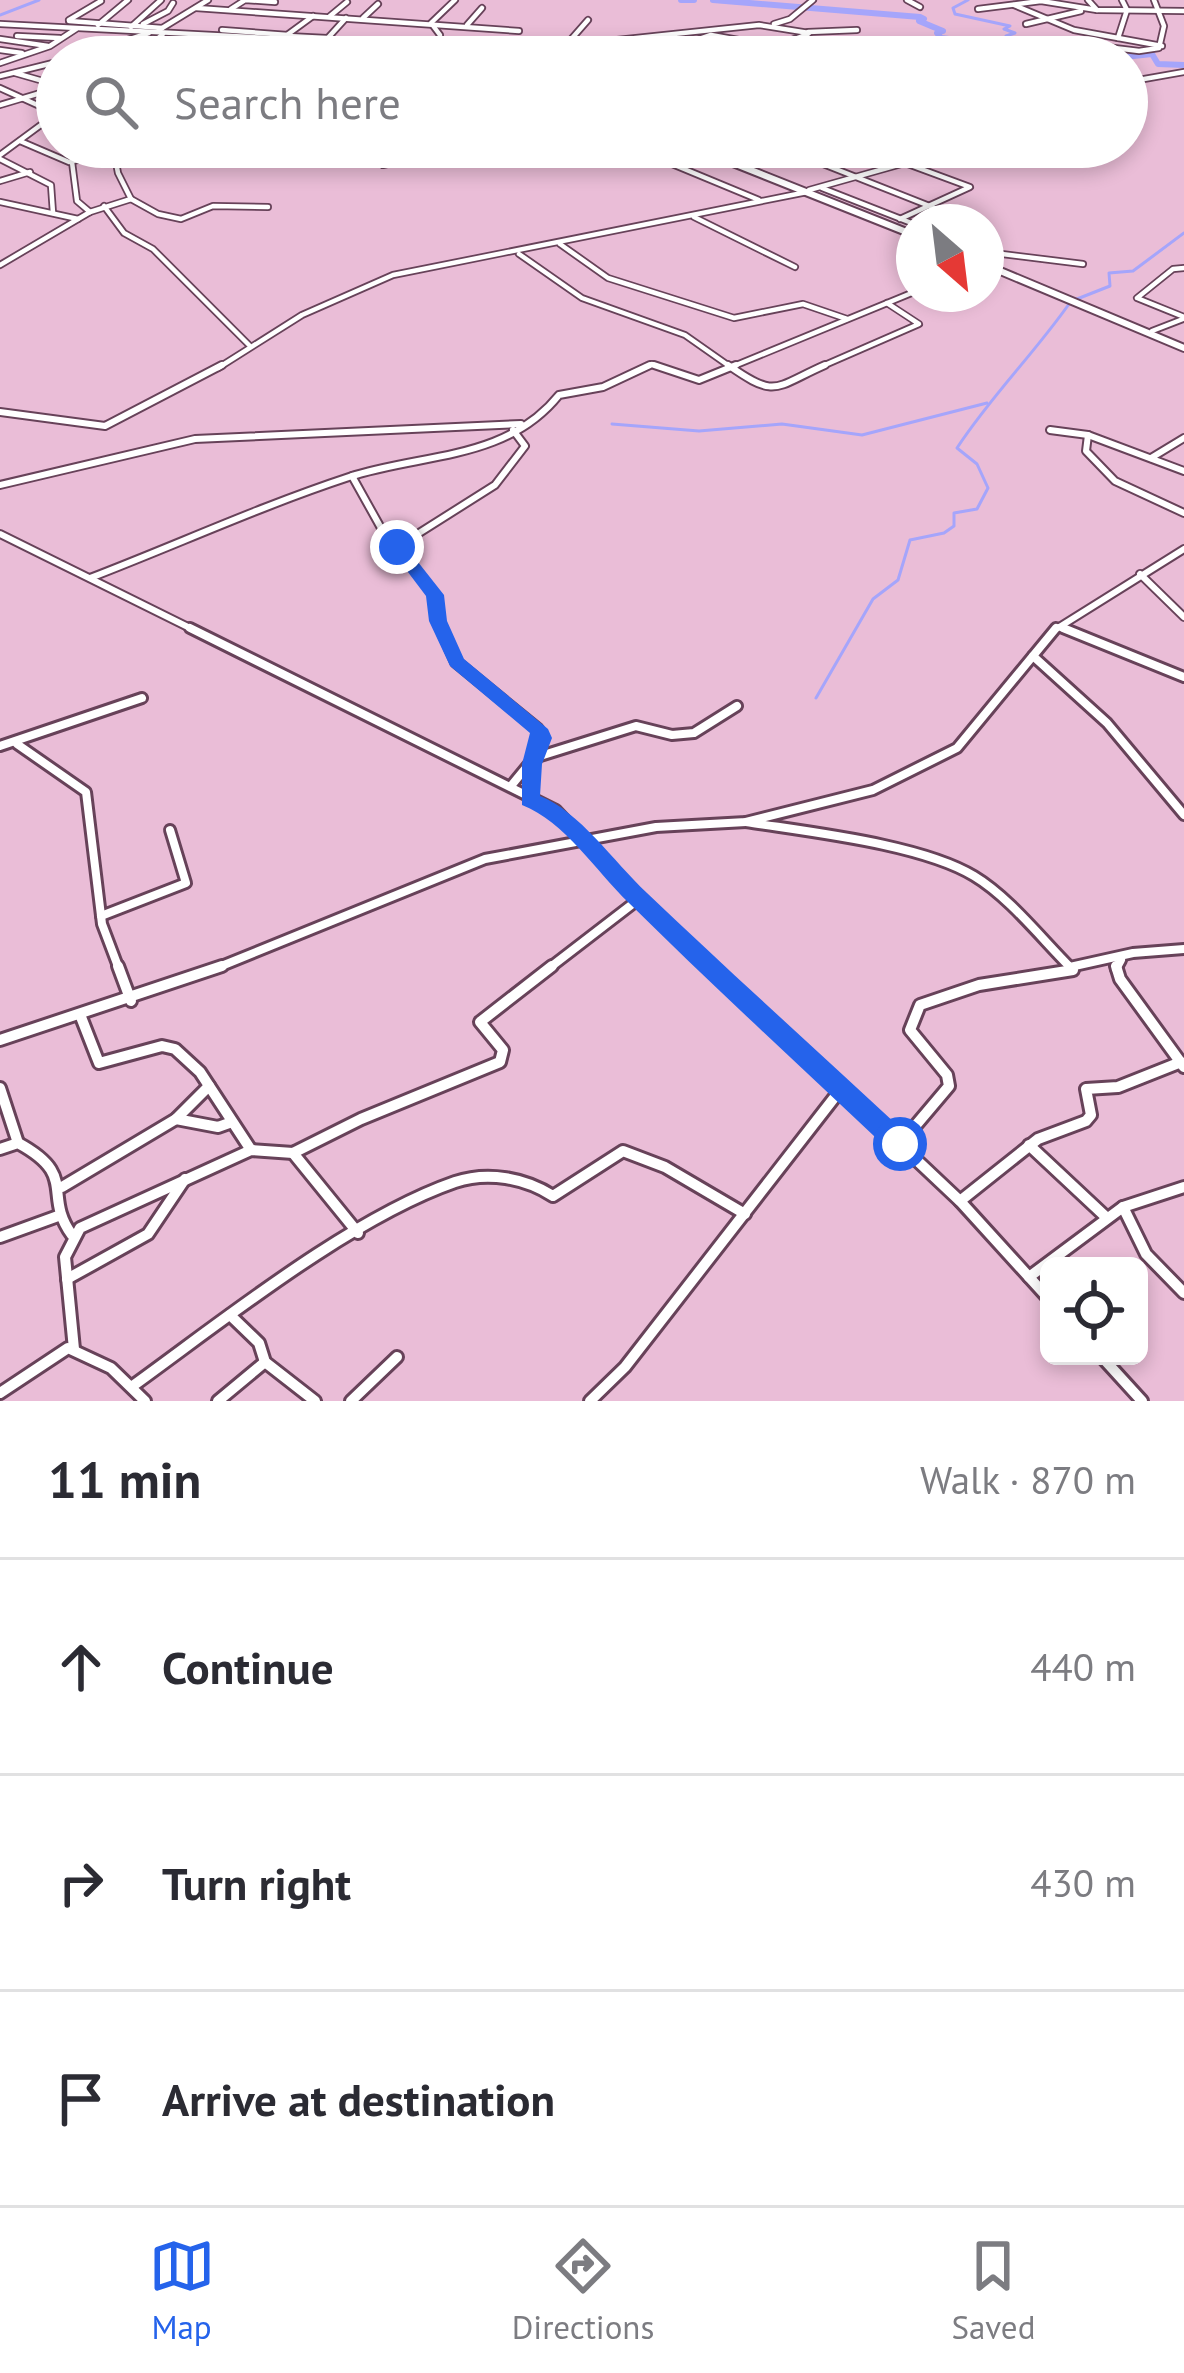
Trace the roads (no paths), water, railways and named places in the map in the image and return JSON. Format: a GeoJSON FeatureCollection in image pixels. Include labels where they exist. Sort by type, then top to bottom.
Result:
{"type":"FeatureCollection","features":[{"type":"Feature","properties":{"kind":"main road"},"geometry":{"type":"LineString","coordinates":[[0,25],[218,36]]}},
{"type":"Feature","properties":{"kind":"main road"},"geometry":{"type":"LineString","coordinates":[[0,25],[285,36]]}},
{"type":"Feature","properties":{"kind":"main road"},"geometry":{"type":"LineString","coordinates":[[749,168],[896,223]]}},
{"type":"Feature","properties":{"kind":"main road"},"geometry":{"type":"LineString","coordinates":[[752,168],[809,191]]}},
{"type":"Feature","properties":{"kind":"main road"},"geometry":{"type":"LineString","coordinates":[[1004,270],[1184,346]]}},
{"type":"Feature","properties":{"kind":"main road"},"geometry":{"type":"LineString","coordinates":[[1004,271],[1184,346]]}},
{"type":"Feature","properties":{"kind":"street"},"geometry":{"type":"LineString","coordinates":[[95,27],[128,0]]}},
{"type":"Feature","properties":{"kind":"street"},"geometry":{"type":"LineString","coordinates":[[146,0],[161,0]]}},
{"type":"Feature","properties":{"kind":"street"},"geometry":{"type":"LineString","coordinates":[[134,27],[161,0]]}},
{"type":"Feature","properties":{"kind":"street"},"geometry":{"type":"LineString","coordinates":[[157,36],[208,0]]}},
{"type":"Feature","properties":{"kind":"street"},"geometry":{"type":"LineString","coordinates":[[230,10],[245,0],[275,1]]}},
{"type":"Feature","properties":{"kind":"street"},"geometry":{"type":"LineString","coordinates":[[431,23],[454,0]]}},
{"type":"Feature","properties":{"kind":"street"},"geometry":{"type":"LineString","coordinates":[[907,0],[920,7]]}},
{"type":"Feature","properties":{"kind":"street"},"geometry":{"type":"LineString","coordinates":[[989,0],[1004,6]]}},
{"type":"Feature","properties":{"kind":"street"},"geometry":{"type":"LineString","coordinates":[[1088,0],[1097,10]]}},
{"type":"Feature","properties":{"kind":"street"},"geometry":{"type":"LineString","coordinates":[[1119,36],[1127,11],[1122,0]]}},
{"type":"Feature","properties":{"kind":"street"},"geometry":{"type":"LineString","coordinates":[[1154,0],[1161,11],[1162,46]]}},
{"type":"Feature","properties":{"kind":"street"},"geometry":{"type":"LineString","coordinates":[[101,1],[68,20],[95,27],[162,31]]}},
{"type":"Feature","properties":{"kind":"street"},"geometry":{"type":"LineString","coordinates":[[267,13],[275,1]]}},
{"type":"Feature","properties":{"kind":"street"},"geometry":{"type":"LineString","coordinates":[[662,36],[784,22],[812,1]]}},
{"type":"Feature","properties":{"kind":"street"},"geometry":{"type":"LineString","coordinates":[[329,17],[347,2]]}},
{"type":"Feature","properties":{"kind":"street"},"geometry":{"type":"LineString","coordinates":[[1017,2],[1043,21],[1109,36]]}},
{"type":"Feature","properties":{"kind":"street"},"geometry":{"type":"LineString","coordinates":[[978,9],[1017,2],[1061,3],[1082,10]]}},
{"type":"Feature","properties":{"kind":"street"},"geometry":{"type":"LineString","coordinates":[[124,31],[167,11],[172,3]]}},
{"type":"Feature","properties":{"kind":"street"},"geometry":{"type":"LineString","coordinates":[[362,19],[378,4]]}},
{"type":"Feature","properties":{"kind":"street"},"geometry":{"type":"LineString","coordinates":[[196,8],[519,31],[515,36]]}},
{"type":"Feature","properties":{"kind":"street"},"geometry":{"type":"LineString","coordinates":[[298,16],[306,8]]}},
{"type":"Feature","properties":{"kind":"street"},"geometry":{"type":"LineString","coordinates":[[466,26],[482,8]]}},
{"type":"Feature","properties":{"kind":"street"},"geometry":{"type":"LineString","coordinates":[[208,14],[215,9]]}},
{"type":"Feature","properties":{"kind":"street"},"geometry":{"type":"LineString","coordinates":[[118,10],[148,11]]}},
{"type":"Feature","properties":{"kind":"street"},"geometry":{"type":"LineString","coordinates":[[1026,24],[1082,10],[1184,11]]}},
{"type":"Feature","properties":{"kind":"street"},"geometry":{"type":"LineString","coordinates":[[248,12],[222,29],[285,36],[313,16]]}},
{"type":"Feature","properties":{"kind":"street"},"geometry":{"type":"LineString","coordinates":[[255,32],[275,18],[267,13]]}},
{"type":"Feature","properties":{"kind":"street"},"geometry":{"type":"LineString","coordinates":[[329,36],[346,18]]}},
{"type":"Feature","properties":{"kind":"street"},"geometry":{"type":"LineString","coordinates":[[574,36],[589,20]]}},
{"type":"Feature","properties":{"kind":"street"},"geometry":{"type":"LineString","coordinates":[[431,23],[440,36]]}},
{"type":"Feature","properties":{"kind":"street"},"geometry":{"type":"LineString","coordinates":[[765,25],[808,32],[856,30]]}},
{"type":"Feature","properties":{"kind":"street"},"geometry":{"type":"LineString","coordinates":[[65,36],[76,29]]}},
{"type":"Feature","properties":{"kind":"street"},"geometry":{"type":"LineString","coordinates":[[138,36],[150,32]]}},
{"type":"Feature","properties":{"kind":"street"},"geometry":{"type":"LineString","coordinates":[[610,36],[612,32]]}},
{"type":"Feature","properties":{"kind":"street"},"geometry":{"type":"LineString","coordinates":[[800,36],[808,32]]}},
{"type":"Feature","properties":{"kind":"street"},"geometry":{"type":"LineString","coordinates":[[17,36],[36,37]]}},
{"type":"Feature","properties":{"kind":"street"},"geometry":{"type":"LineString","coordinates":[[0,39],[36,44]]}},
{"type":"Feature","properties":{"kind":"street"},"geometry":{"type":"LineString","coordinates":[[1148,43],[1162,46]]}},
{"type":"Feature","properties":{"kind":"street"},"geometry":{"type":"LineString","coordinates":[[1148,49],[1162,46]]}},
{"type":"Feature","properties":{"kind":"street"},"geometry":{"type":"LineString","coordinates":[[0,50],[26,54]]}},
{"type":"Feature","properties":{"kind":"street"},"geometry":{"type":"LineString","coordinates":[[1,62],[36,51]]}},
{"type":"Feature","properties":{"kind":"street"},"geometry":{"type":"LineString","coordinates":[[0,76],[36,67]]}},
{"type":"Feature","properties":{"kind":"street"},"geometry":{"type":"LineString","coordinates":[[1148,78],[1184,72]]}},
{"type":"Feature","properties":{"kind":"street"},"geometry":{"type":"LineString","coordinates":[[14,73],[36,80]]}},
{"type":"Feature","properties":{"kind":"street"},"geometry":{"type":"LineString","coordinates":[[0,88],[36,105]]}},
{"type":"Feature","properties":{"kind":"street"},"geometry":{"type":"LineString","coordinates":[[0,105],[36,94]]}},
{"type":"Feature","properties":{"kind":"street"},"geometry":{"type":"LineString","coordinates":[[36,129],[1,153],[52,186],[53,213]]}},
{"type":"Feature","properties":{"kind":"street"},"geometry":{"type":"LineString","coordinates":[[20,141],[36,147]]}},
{"type":"Feature","properties":{"kind":"street"},"geometry":{"type":"LineString","coordinates":[[73,168],[76,201],[90,212]]}},
{"type":"Feature","properties":{"kind":"street"},"geometry":{"type":"LineString","coordinates":[[118,168],[131,199],[158,214],[185,219],[213,206],[268,207]]}},
{"type":"Feature","properties":{"kind":"street"},"geometry":{"type":"LineString","coordinates":[[681,168],[760,201]]}},
{"type":"Feature","properties":{"kind":"street"},"geometry":{"type":"LineString","coordinates":[[831,168],[922,204]]}},
{"type":"Feature","properties":{"kind":"street"},"geometry":{"type":"LineString","coordinates":[[0,412],[106,426],[206,375],[249,345],[382,278],[446,261],[518,253],[809,191],[888,168]]}},
{"type":"Feature","properties":{"kind":"street"},"geometry":{"type":"LineString","coordinates":[[919,168],[970,187],[932,204]]}},
{"type":"Feature","properties":{"kind":"street"},"geometry":{"type":"LineString","coordinates":[[0,181],[31,172]]}},
{"type":"Feature","properties":{"kind":"street"},"geometry":{"type":"LineString","coordinates":[[820,187],[896,217]]}},
{"type":"Feature","properties":{"kind":"street"},"geometry":{"type":"LineString","coordinates":[[0,265],[90,212],[131,199]]}},
{"type":"Feature","properties":{"kind":"street"},"geometry":{"type":"LineString","coordinates":[[0,202],[78,220]]}},
{"type":"Feature","properties":{"kind":"street"},"geometry":{"type":"LineString","coordinates":[[104,206],[124,233],[154,249],[249,345]]}},
{"type":"Feature","properties":{"kind":"street"},"geometry":{"type":"LineString","coordinates":[[693,216],[795,267]]}},
{"type":"Feature","properties":{"kind":"street"},"geometry":{"type":"LineString","coordinates":[[559,242],[608,278],[734,318],[803,304],[848,320]]}},
{"type":"Feature","properties":{"kind":"street"},"geometry":{"type":"LineString","coordinates":[[518,253],[582,298],[673,330],[754,385],[772,388],[919,324],[887,303]]}},
{"type":"Feature","properties":{"kind":"street"},"geometry":{"type":"LineString","coordinates":[[0,254],[10,260]]}},
{"type":"Feature","properties":{"kind":"street"},"geometry":{"type":"LineString","coordinates":[[1004,259],[1083,264]]}},
{"type":"Feature","properties":{"kind":"street"},"geometry":{"type":"LineString","coordinates":[[1184,268],[1173,269],[1137,298],[1184,318]]}},
{"type":"Feature","properties":{"kind":"street"},"geometry":{"type":"LineString","coordinates":[[89,578],[352,476],[477,452],[548,410],[559,395],[610,385],[652,364],[694,380],[896,299]]}},
{"type":"Feature","properties":{"kind":"street"},"geometry":{"type":"LineString","coordinates":[[1152,331],[1184,318]]}},
{"type":"Feature","properties":{"kind":"street"},"geometry":{"type":"LineString","coordinates":[[0,485],[195,439],[517,427]]}},
{"type":"Feature","properties":{"kind":"street"},"geometry":{"type":"LineString","coordinates":[[397,547],[495,484],[525,446],[517,427]]}},
{"type":"Feature","properties":{"kind":"street"},"geometry":{"type":"LineString","coordinates":[[1050,430],[1088,435],[1184,471]]}},
{"type":"Feature","properties":{"kind":"street"},"geometry":{"type":"LineString","coordinates":[[1088,435],[1086,451],[1104,473],[1184,513]]}},
{"type":"Feature","properties":{"kind":"street"},"geometry":{"type":"LineString","coordinates":[[1151,458],[1184,438]]}},
{"type":"Feature","properties":{"kind":"street"},"geometry":{"type":"LineString","coordinates":[[352,476],[357,493],[435,595],[438,621],[456,662],[538,729],[542,738],[530,800]]}},
{"type":"Feature","properties":{"kind":"street"},"geometry":{"type":"LineString","coordinates":[[328,486],[357,493]]}},
{"type":"Feature","properties":{"kind":"street"},"geometry":{"type":"LineString","coordinates":[[0,534],[556,810],[638,899],[960,1201],[1040,1289]]}},
{"type":"Feature","properties":{"kind":"street"},"geometry":{"type":"LineString","coordinates":[[0,1040],[131,1001],[485,859],[656,827],[746,822],[873,790],[958,748],[1058,626],[1184,550]]}},
{"type":"Feature","properties":{"kind":"street"},"geometry":{"type":"LineString","coordinates":[[1140,574],[1184,617]]}},
{"type":"Feature","properties":{"kind":"street"},"geometry":{"type":"LineString","coordinates":[[1058,626],[1184,677]]}},
{"type":"Feature","properties":{"kind":"street"},"geometry":{"type":"LineString","coordinates":[[1033,656],[1106,723],[1184,815]]}},
{"type":"Feature","properties":{"kind":"street"},"geometry":{"type":"LineString","coordinates":[[0,746],[142,698]]}},
{"type":"Feature","properties":{"kind":"street"},"geometry":{"type":"LineString","coordinates":[[511,786],[535,760],[636,726],[672,735],[694,733],[737,706]]}},
{"type":"Feature","properties":{"kind":"street"},"geometry":{"type":"LineString","coordinates":[[17,744],[86,792],[101,916],[131,1001]]}},
{"type":"Feature","properties":{"kind":"street"},"geometry":{"type":"LineString","coordinates":[[746,822],[859,840],[957,868],[978,878],[1070,968],[1132,953],[1184,949]]}},
{"type":"Feature","properties":{"kind":"street"},"geometry":{"type":"LineString","coordinates":[[101,916],[186,883],[170,830]]}},
{"type":"Feature","properties":{"kind":"street"},"geometry":{"type":"LineString","coordinates":[[74,1348],[65,1257],[72,1235],[250,1150],[293,1153],[361,1119],[500,1062],[503,1050],[480,1022],[638,899]]}},
{"type":"Feature","properties":{"kind":"street"},"geometry":{"type":"LineString","coordinates":[[900,1144],[949,1086],[947,1075],[910,1030],[920,1005],[979,985],[1116,963],[1132,953]]}},
{"type":"Feature","properties":{"kind":"street"},"geometry":{"type":"LineString","coordinates":[[960,1201],[1029,1145],[1086,1121],[1091,1114],[1086,1089],[1118,1087],[1183,1064],[1120,979],[1116,963]]}},
{"type":"Feature","properties":{"kind":"street"},"geometry":{"type":"LineString","coordinates":[[81,1017],[99,1064],[168,1045],[182,1051],[250,1150]]}},
{"type":"Feature","properties":{"kind":"street"},"geometry":{"type":"LineString","coordinates":[[62,1187],[176,1119],[209,1086]]}},
{"type":"Feature","properties":{"kind":"street"},"geometry":{"type":"LineString","coordinates":[[0,1088],[18,1143],[46,1158],[62,1187],[58,1216],[72,1235]]}},
{"type":"Feature","properties":{"kind":"street"},"geometry":{"type":"LineString","coordinates":[[590,1401],[625,1367],[841,1088]]}},
{"type":"Feature","properties":{"kind":"street"},"geometry":{"type":"LineString","coordinates":[[176,1119],[218,1127],[232,1122]]}},
{"type":"Feature","properties":{"kind":"street"},"geometry":{"type":"LineString","coordinates":[[0,1149],[18,1143]]}},
{"type":"Feature","properties":{"kind":"street"},"geometry":{"type":"LineString","coordinates":[[1029,1145],[1107,1218]]}},
{"type":"Feature","properties":{"kind":"street"},"geometry":{"type":"LineString","coordinates":[[134,1385],[230,1315],[358,1233],[414,1200],[472,1177],[533,1181],[553,1196],[623,1151],[665,1167],[746,1214]]}},
{"type":"Feature","properties":{"kind":"street"},"geometry":{"type":"LineString","coordinates":[[293,1153],[358,1233]]}},
{"type":"Feature","properties":{"kind":"street"},"geometry":{"type":"LineString","coordinates":[[67,1279],[148,1234],[185,1178]]}},
{"type":"Feature","properties":{"kind":"street"},"geometry":{"type":"LineString","coordinates":[[1029,1277],[1123,1207],[1184,1187]]}},
{"type":"Feature","properties":{"kind":"street"},"geometry":{"type":"LineString","coordinates":[[1123,1207],[1146,1254],[1184,1293]]}},
{"type":"Feature","properties":{"kind":"street"},"geometry":{"type":"LineString","coordinates":[[0,1237],[58,1216]]}},
{"type":"Feature","properties":{"kind":"street"},"geometry":{"type":"LineString","coordinates":[[230,1315],[259,1343],[265,1362],[315,1401]]}},
{"type":"Feature","properties":{"kind":"street"},"geometry":{"type":"LineString","coordinates":[[0,1393],[62,1349],[74,1348],[134,1385],[145,1401]]}},
{"type":"Feature","properties":{"kind":"street"},"geometry":{"type":"LineString","coordinates":[[351,1401],[397,1357]]}},
{"type":"Feature","properties":{"kind":"street"},"geometry":{"type":"LineString","coordinates":[[218,1401],[265,1362]]}},
{"type":"Feature","properties":{"kind":"street"},"geometry":{"type":"LineString","coordinates":[[1109,1365],[1142,1401]]}},
{"type":"Feature","properties":{"kind":"waterway"},"geometry":{"type":"LineString","coordinates":[[0,15],[39,0]]}},
{"type":"Feature","properties":{"kind":"waterway"},"geometry":{"type":"LineString","coordinates":[[681,0],[694,0]]}},
{"type":"Feature","properties":{"kind":"waterway"},"geometry":{"type":"LineString","coordinates":[[713,0],[920,17],[924,19],[919,21],[943,31],[937,33],[939,36]]}},
{"type":"Feature","properties":{"kind":"waterway"},"geometry":{"type":"LineString","coordinates":[[968,0],[953,8],[955,14],[1010,26],[1004,29],[1015,33],[1006,36]]}},
{"type":"Feature","properties":{"kind":"waterway"},"geometry":{"type":"LineString","coordinates":[[1148,54],[1158,64],[1184,65]]}},
{"type":"Feature","properties":{"kind":"waterway"},"geometry":{"type":"LineString","coordinates":[[1077,299],[1110,286],[1109,273],[1133,271],[1184,233]]}},
{"type":"Feature","properties":{"kind":"waterway"},"geometry":{"type":"LineString","coordinates":[[816,698],[873,599],[898,580],[910,540],[944,533],[954,526],[954,513],[977,509],[988,488],[977,464],[957,448],[1069,304]]}},
{"type":"Feature","properties":{"kind":"waterway"},"geometry":{"type":"LineString","coordinates":[[612,424],[699,431],[782,424],[862,435],[987,403]]}}]}
